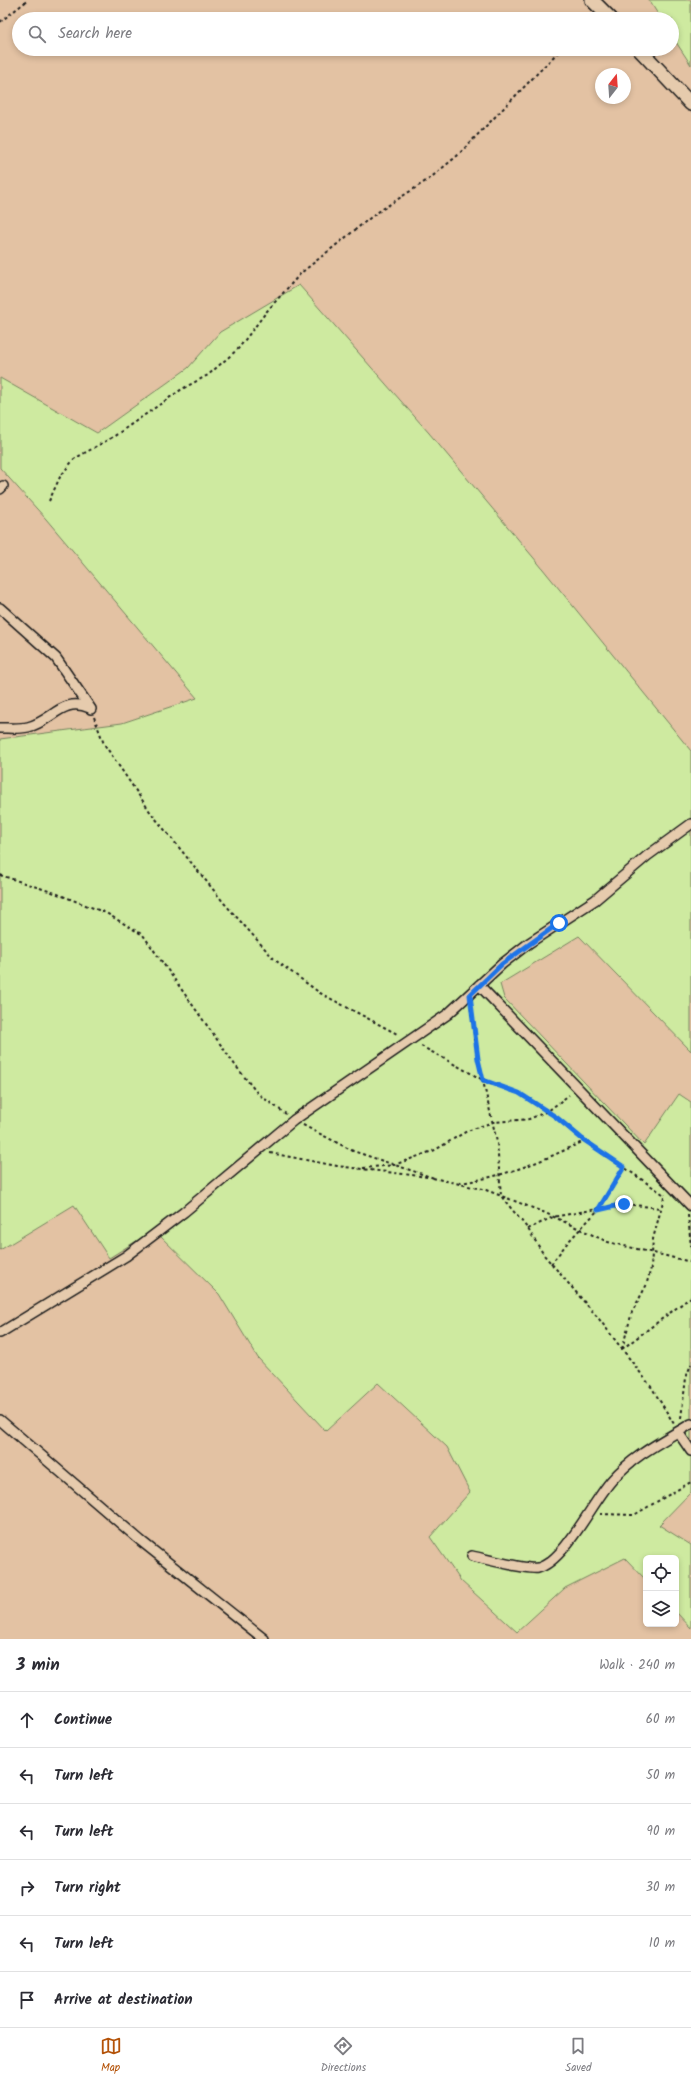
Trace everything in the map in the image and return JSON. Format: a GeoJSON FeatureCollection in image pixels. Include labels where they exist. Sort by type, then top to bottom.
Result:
{"type":"FeatureCollection","features":[{"type":"Feature","properties":{"kind":"street"},"geometry":{"type":"LineString","coordinates":[[592,0],[604,12]]}},
{"type":"Feature","properties":{"kind":"street"},"geometry":{"type":"LineString","coordinates":[[646,56],[691,104]]}},
{"type":"Feature","properties":{"kind":"street"},"geometry":{"type":"LineString","coordinates":[[0,608],[56,658],[91,709]]}},
{"type":"Feature","properties":{"kind":"street"},"geometry":{"type":"LineString","coordinates":[[0,728],[29,727],[70,704],[80,704],[91,709]]}},
{"type":"Feature","properties":{"kind":"street"},"geometry":{"type":"LineString","coordinates":[[0,1333],[126,1256],[184,1212],[294,1120],[448,1014],[479,985],[529,943],[595,900],[647,856],[691,824]]}},
{"type":"Feature","properties":{"kind":"street"},"geometry":{"type":"LineString","coordinates":[[479,985],[689,1208]]}},
{"type":"Feature","properties":{"kind":"street"},"geometry":{"type":"LineString","coordinates":[[0,1420],[140,1541],[264,1639]]}},
{"type":"Feature","properties":{"kind":"street"},"geometry":{"type":"LineString","coordinates":[[472,1556],[537,1568],[551,1562],[611,1481],[624,1468],[637,1456],[691,1424]]}},
{"type":"Feature","properties":{"kind":"street"},"geometry":{"type":"LineString","coordinates":[[678,1432],[691,1451]]}},
{"type":"Feature","properties":{"kind":"path"},"geometry":{"type":"LineString","coordinates":[[13,12],[28,0]]}},
{"type":"Feature","properties":{"kind":"path"},"geometry":{"type":"LineString","coordinates":[[0,22],[12,13]]}},
{"type":"Feature","properties":{"kind":"path"},"geometry":{"type":"LineString","coordinates":[[49,501],[60,477],[74,459],[114,437],[182,389],[208,375],[238,349],[267,311],[302,273],[375,214],[428,179],[457,156],[554,56]]}},
{"type":"Feature","properties":{"kind":"path"},"geometry":{"type":"LineString","coordinates":[[91,709],[104,744],[151,813],[224,903],[275,960],[320,993],[483,1080],[519,1093],[548,1111],[585,1140],[670,1198]]}},
{"type":"Feature","properties":{"kind":"path"},"geometry":{"type":"LineString","coordinates":[[0,874],[106,913],[143,935],[253,1089],[294,1120],[353,1151],[434,1178],[501,1196],[554,1217],[608,1242],[651,1252],[668,1258],[691,1262]]}},
{"type":"Feature","properties":{"kind":"path"},"geometry":{"type":"LineString","coordinates":[[470,995],[478,1059],[498,1142],[501,1196],[528,1229],[551,1264],[622,1349],[652,1388],[678,1432]]}},
{"type":"Feature","properties":{"kind":"path"},"geometry":{"type":"LineString","coordinates":[[359,1168],[394,1165],[435,1150],[468,1131],[493,1122],[529,1119],[548,1111],[577,1089]]}},
{"type":"Feature","properties":{"kind":"path"},"geometry":{"type":"LineString","coordinates":[[455,1183],[488,1179],[547,1159],[585,1140]]}},
{"type":"Feature","properties":{"kind":"path"},"geometry":{"type":"LineString","coordinates":[[258,1151],[359,1168],[434,1178]]}},
{"type":"Feature","properties":{"kind":"path"},"geometry":{"type":"LineString","coordinates":[[551,1264],[568,1242],[581,1230],[598,1210],[624,1167]]}},
{"type":"Feature","properties":{"kind":"path"},"geometry":{"type":"LineString","coordinates":[[622,1349],[632,1312],[646,1286],[652,1268],[651,1252],[660,1208],[665,1194]]}},
{"type":"Feature","properties":{"kind":"path"},"geometry":{"type":"LineString","coordinates":[[528,1229],[554,1217],[624,1204],[660,1208]]}},
{"type":"Feature","properties":{"kind":"path"},"geometry":{"type":"LineString","coordinates":[[689,1208],[691,1248]]}},
{"type":"Feature","properties":{"kind":"path"},"geometry":{"type":"LineString","coordinates":[[622,1349],[691,1297]]}},
{"type":"Feature","properties":{"kind":"path"},"geometry":{"type":"LineString","coordinates":[[678,1432],[686,1378],[691,1364]]}},
{"type":"Feature","properties":{"kind":"path"},"geometry":{"type":"LineString","coordinates":[[588,1514],[634,1514],[691,1482]]}},
{"type":"Feature","properties":{"kind":"green space"},"geometry":{"type":"Polygon","coordinates":[[[649,0],[691,0],[691,65],[679,47],[679,12],[657,12],[649,0]]]}},
{"type":"Feature","properties":{"kind":"green space"},"geometry":{"type":"Polygon","coordinates":[[[299,285],[429,433],[538,563],[691,751],[691,1051],[579,936],[500,984],[504,998],[644,1145],[679,1094],[691,1102],[691,1492],[659,1525],[691,1545],[691,1628],[679,1615],[679,1555],[643,1555],[643,1577],[625,1558],[565,1588],[517,1632],[461,1581],[430,1537],[470,1492],[447,1447],[378,1383],[326,1431],[258,1358],[219,1294],[154,1230],[109,1258],[74,1205],[0,1250],[0,739],[122,723],[197,698],[46,519],[0,468],[0,378],[97,433],[188,368],[220,332],[299,285]]]}},
{"type":"Feature","properties":{"kind":"route"},"geometry":{"type":"LineString","coordinates":[[559,923],[529,943],[502,964],[470,995],[478,1059],[483,1080],[519,1093],[556,1117],[581,1138],[624,1167],[598,1210],[624,1204]]}}]}
